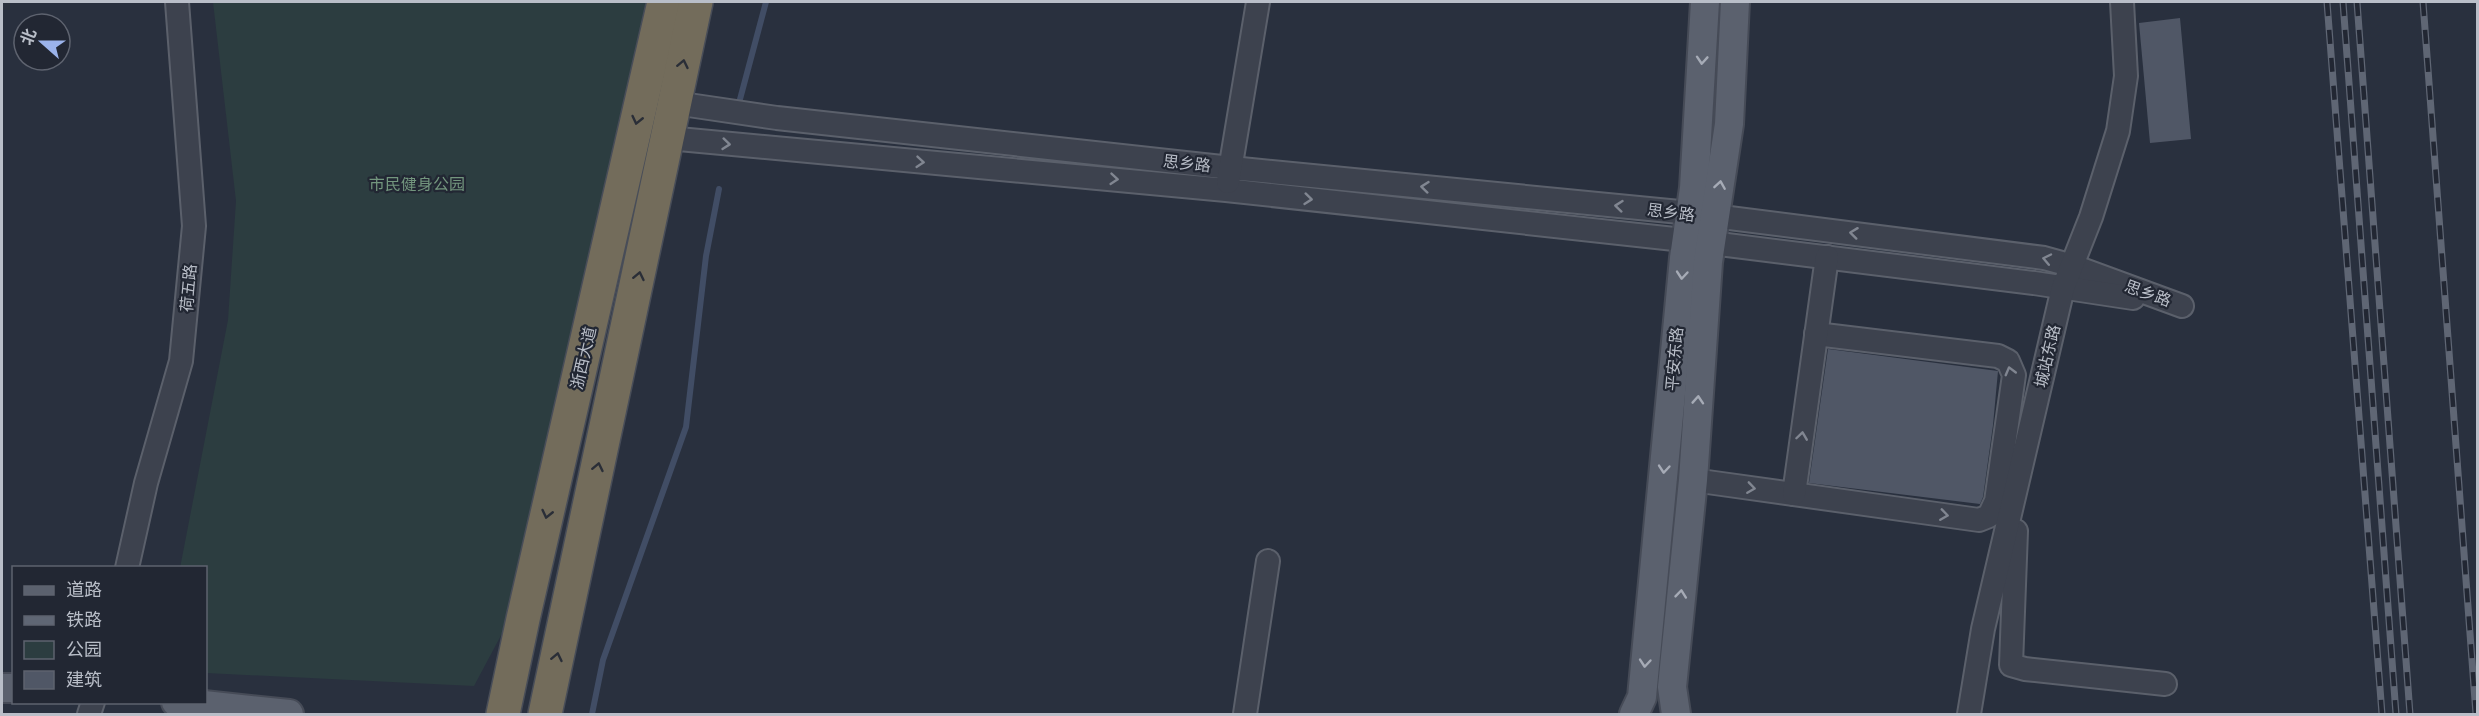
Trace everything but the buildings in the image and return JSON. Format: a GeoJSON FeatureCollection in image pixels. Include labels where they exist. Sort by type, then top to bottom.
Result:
{"type":"FeatureCollection","features":[{"type":"Feature","properties":{"kind":"highway","name":"浙西大道"},"geometry":{"type":"LineString","coordinates":[[503,714],[664,2]]}},
{"type":"Feature","properties":{"kind":"highway"},"geometry":{"type":"LineString","coordinates":[[545,714],[696,2]]}},
{"type":"Feature","properties":{"kind":"main road","name":"平安东路"},"geometry":{"type":"LineString","coordinates":[[1676,714],[1672,687],[1693,480],[1701,229],[1694,188],[1704,2]]}},
{"type":"Feature","properties":{"kind":"main road","name":"平安东路"},"geometry":{"type":"LineString","coordinates":[[1634,714],[1642,697],[1701,229],[1729,124],[1735,2]]}},
{"type":"Feature","properties":{"kind":"main road"},"geometry":{"type":"LineString","coordinates":[[212,704],[289,714]]}},
{"type":"Feature","properties":{"kind":"street","name":"荷五路"},"geometry":{"type":"LineString","coordinates":[[127,566],[146,483],[181,361],[194,226],[177,2]]}},
{"type":"Feature","properties":{"kind":"street"},"geometry":{"type":"LineString","coordinates":[[1226,190],[1258,2]]}},
{"type":"Feature","properties":{"kind":"street","name":"城站东路"},"geometry":{"type":"LineString","coordinates":[[1969,714],[1983,629],[2063,288],[2073,266],[2118,131],[2126,76],[2122,2]]}},
{"type":"Feature","properties":{"kind":"street","name":"思乡路"},"geometry":{"type":"LineString","coordinates":[[668,138],[1226,190],[1701,229],[1768,222],[2044,258],[2073,266],[2182,306],[1827,257],[1701,229],[1231,168],[777,118],[675,104]]}},
{"type":"Feature","properties":{"kind":"street"},"geometry":{"type":"LineString","coordinates":[[1794,494],[1827,257]]}},
{"type":"Feature","properties":{"kind":"street"},"geometry":{"type":"LineString","coordinates":[[1693,480],[1980,520],[1989,516],[1996,501],[2014,375],[2008,361],[1998,356],[1816,334]]}},
{"type":"Feature","properties":{"kind":"street"},"geometry":{"type":"LineString","coordinates":[[2018,479],[2011,665],[2025,669],[2165,684]]}},
{"type":"Feature","properties":{"kind":"street"},"geometry":{"type":"LineString","coordinates":[[114,566],[146,483]]}},
{"type":"Feature","properties":{"kind":"street"},"geometry":{"type":"LineString","coordinates":[[1245,714],[1268,561]]}},
{"type":"Feature","properties":{"kind":"green space","name":"市民健身公园"},"geometry":{"type":"Polygon","coordinates":[[[213,2],[646,2],[506,626],[474,686],[207,673],[207,566],[180,566],[228,320],[236,201],[213,2]]]}},
{"type":"Feature","properties":{"kind":"waterway"},"geometry":{"type":"LineString","coordinates":[[739,103],[766,2]]}},
{"type":"Feature","properties":{"kind":"waterway"},"geometry":{"type":"LineString","coordinates":[[592,714],[603,660],[686,427],[706,256],[719,189]]}},
{"type":"Feature","properties":{"kind":"railway"},"geometry":{"type":"LineString","coordinates":[[2327,2],[2382,714]]}},
{"type":"Feature","properties":{"kind":"railway"},"geometry":{"type":"LineString","coordinates":[[2343,2],[2396,714]]}},
{"type":"Feature","properties":{"kind":"railway"},"geometry":{"type":"LineString","coordinates":[[2357,2],[2410,714]]}},
{"type":"Feature","properties":{"kind":"railway"},"geometry":{"type":"LineString","coordinates":[[2423,2],[2476,714]]}}]}
